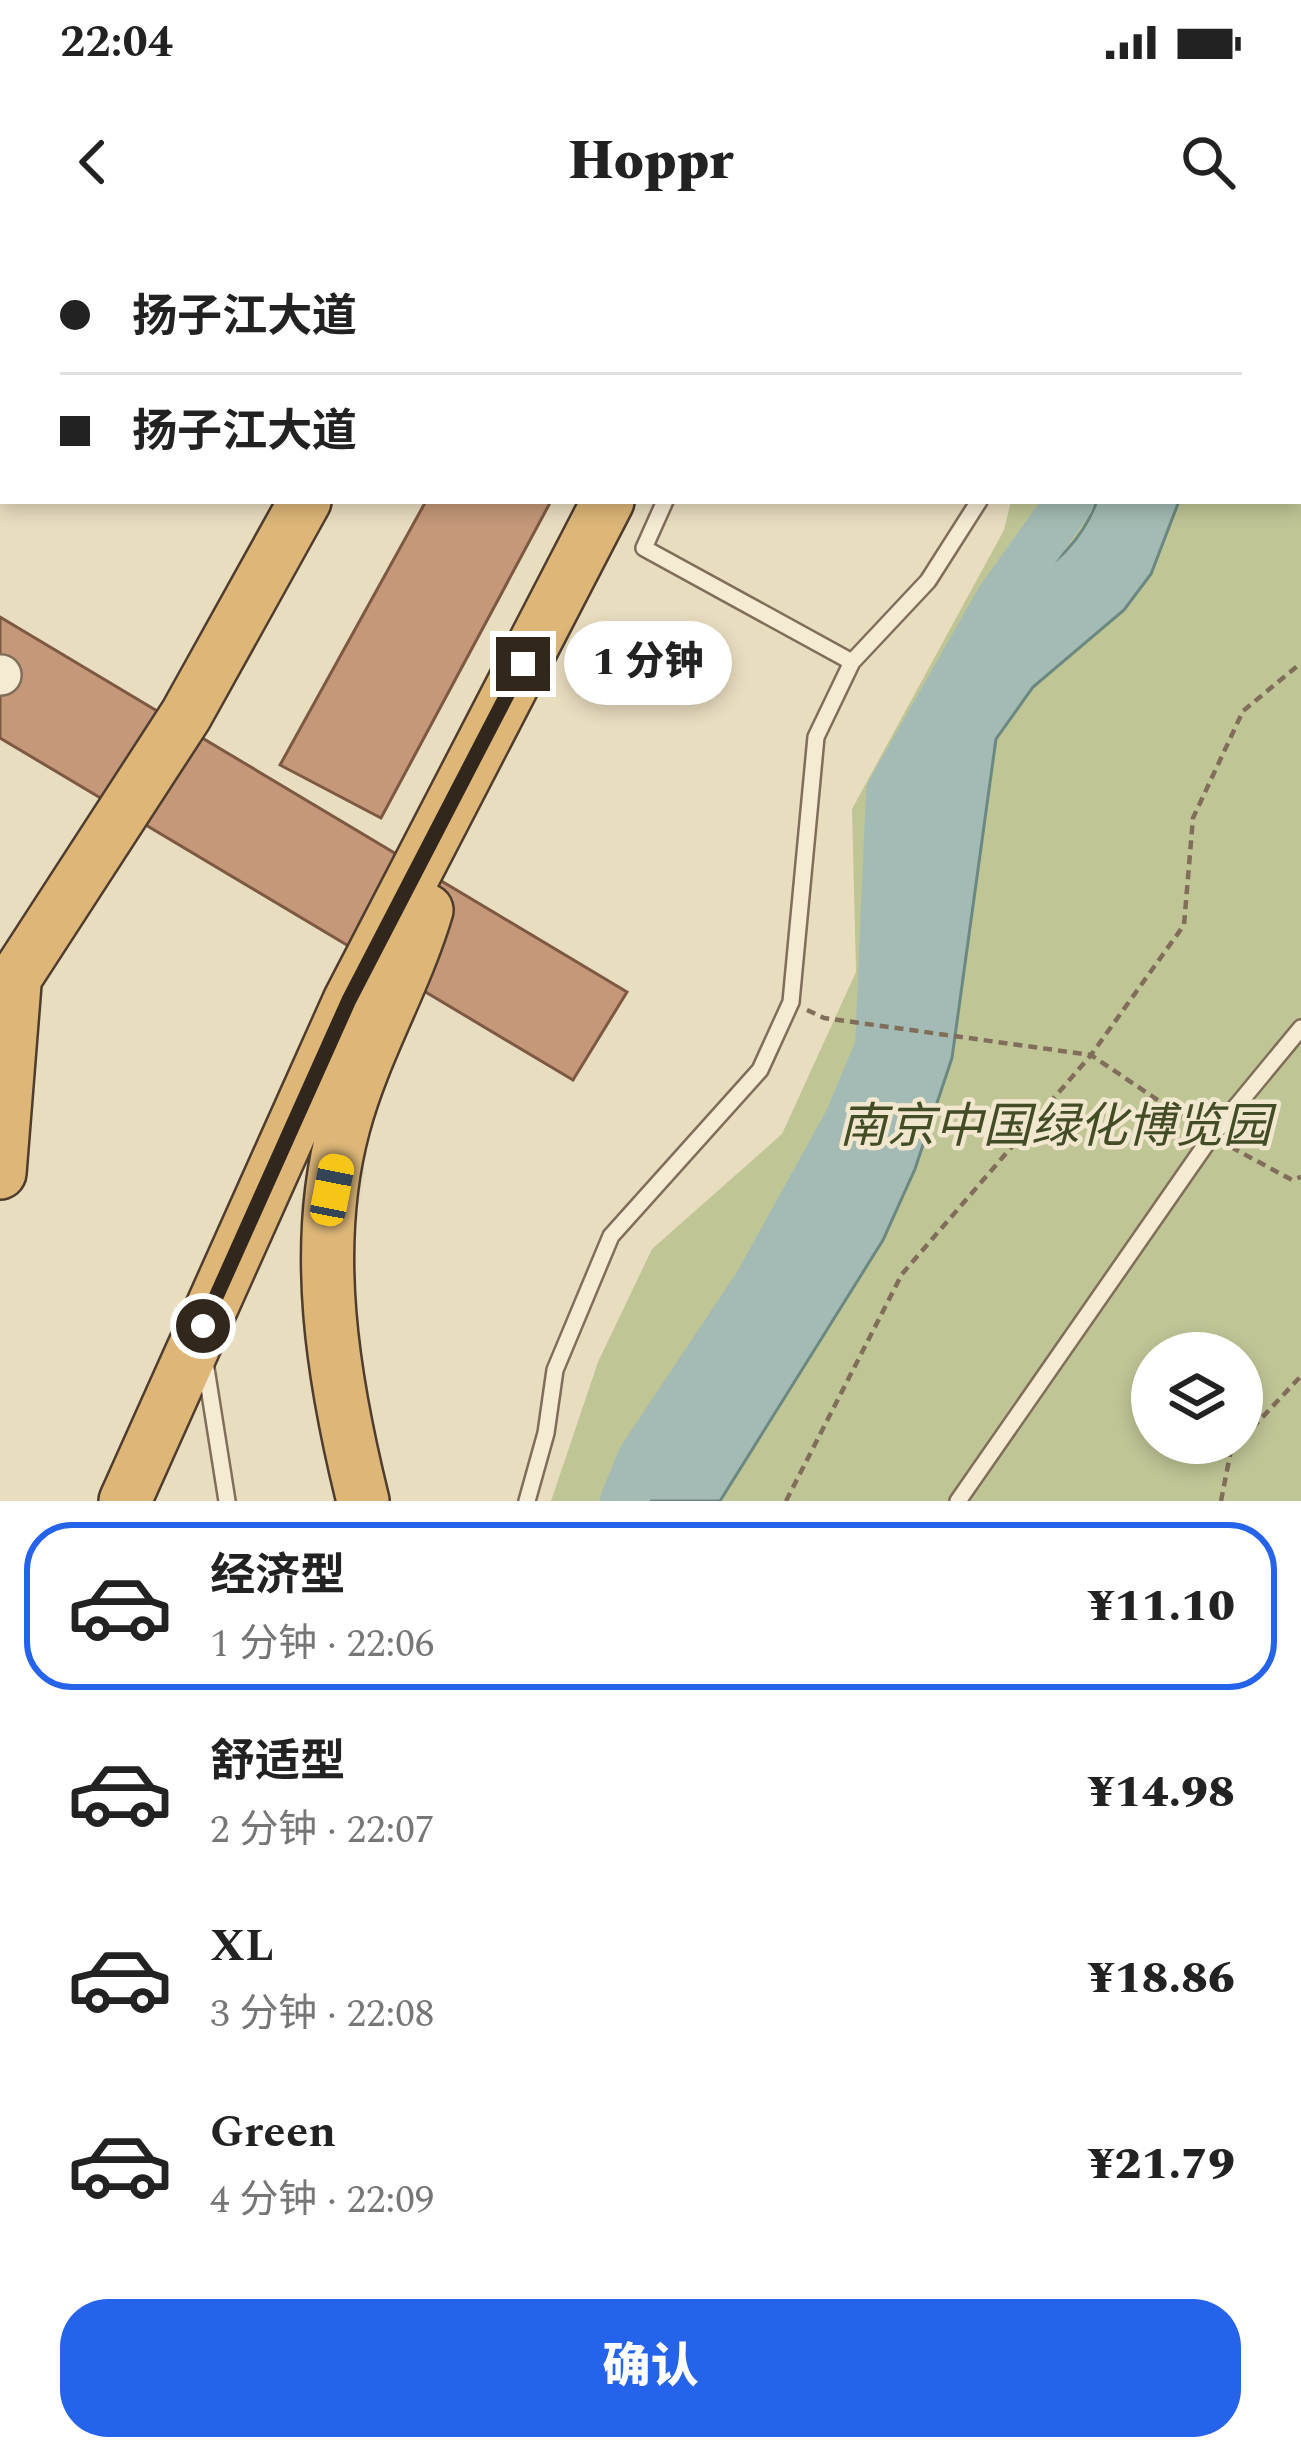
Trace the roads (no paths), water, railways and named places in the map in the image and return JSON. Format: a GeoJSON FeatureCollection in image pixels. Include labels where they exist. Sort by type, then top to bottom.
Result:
{"type":"FeatureCollection","features":[{"type":"Feature","properties":{"kind":"highway"},"geometry":{"type":"LineString","coordinates":[[0,1173],[8,997],[186,715],[303,504]]}},
{"type":"Feature","properties":{"kind":"highway"},"geometry":{"type":"LineString","coordinates":[[125,1501],[349,1000],[606,504]]}},
{"type":"Feature","properties":{"kind":"highway"},"geometry":{"type":"LineString","coordinates":[[363,1501],[328,1310],[332,1190],[344,1126],[419,935],[467,771]]}},
{"type":"Feature","properties":{"kind":"lane"},"geometry":{"type":"LineString","coordinates":[[664,504],[644,548],[852,662]]}},
{"type":"Feature","properties":{"kind":"lane"},"geometry":{"type":"LineString","coordinates":[[527,1501],[546,1433],[555,1370],[611,1236],[760,1070],[791,1002],[816,737],[852,662],[928,581],[977,504]]}},
{"type":"Feature","properties":{"kind":"lane"},"geometry":{"type":"LineString","coordinates":[[958,1501],[1210,1136],[1301,1028]]}},
{"type":"Feature","properties":{"kind":"lane"},"geometry":{"type":"LineString","coordinates":[[203,1326],[227,1501]]}},
{"type":"Feature","properties":{"kind":"water"},"geometry":{"type":"Polygon","coordinates":[[[1096,504],[1178,504],[1151,574],[1124,610],[1033,687],[996,739],[952,1058],[915,1169],[883,1240],[720,1501],[626,1501],[819,1197],[846,1134],[879,1037],[916,739],[929,709],[971,636],[1061,556],[1096,504]]]}},
{"type":"Feature","properties":{"kind":"waterway"},"geometry":{"type":"LineString","coordinates":[[624,1501],[641,1459],[759,1282],[849,1119],[879,1047],[890,792],[1000,599],[1068,504]]}},
{"type":"Feature","properties":{"kind":"park label","name":"南京中国绿化博览园"},"geometry":{"type":"Point","coordinates":[1055,1125]}}]}
